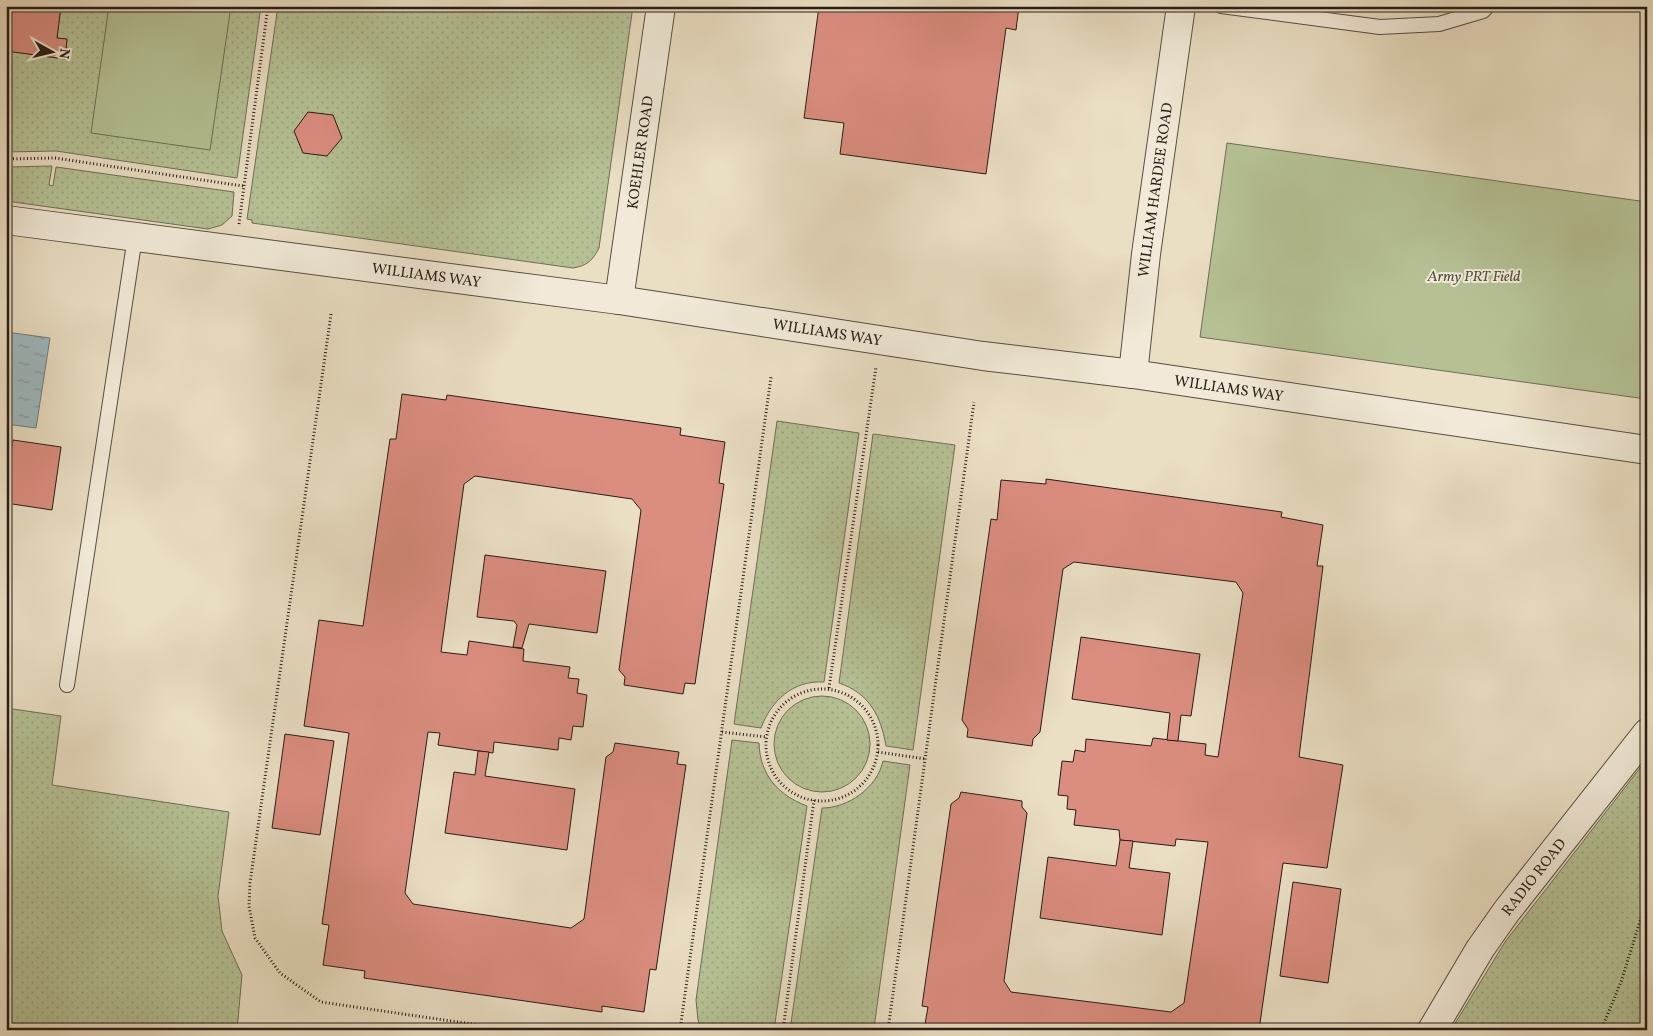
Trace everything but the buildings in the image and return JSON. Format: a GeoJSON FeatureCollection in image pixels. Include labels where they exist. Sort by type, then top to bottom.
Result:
{"type":"FeatureCollection","features":[{"type":"Feature","properties":{"kind":"street","name":"KOEHLER ROAD"},"geometry":{"type":"LineString","coordinates":[[619,300],[660,6]]}},
{"type":"Feature","properties":{"kind":"street","name":"WILLIAM HARDEE ROAD"},"geometry":{"type":"LineString","coordinates":[[1132,374],[1146,254],[1181,6]]}},
{"type":"Feature","properties":{"kind":"street","name":"WILLIAMS WAY"},"geometry":{"type":"LineString","coordinates":[[6,220],[619,300],[983,356],[1132,374],[1647,450]]}},
{"type":"Feature","properties":{"kind":"street","name":"RADIO ROAD"},"geometry":{"type":"LineString","coordinates":[[1432,1030],[1466,972],[1506,912],[1647,733]]}},
{"type":"Feature","properties":{"kind":"lane"},"geometry":{"type":"LineString","coordinates":[[1221,6],[1380,27],[1439,24],[1483,11],[1488,6]]}},
{"type":"Feature","properties":{"kind":"lane"},"geometry":{"type":"LineString","coordinates":[[67,685],[135,237]]}},
{"type":"Feature","properties":{"kind":"path"},"geometry":{"type":"LineString","coordinates":[[238,230],[268,6]]}},
{"type":"Feature","properties":{"kind":"path"},"geometry":{"type":"LineString","coordinates":[[6,159],[55,158],[243,186]]}},
{"type":"Feature","properties":{"kind":"path"},"geometry":{"type":"LineString","coordinates":[[331,314],[250,883],[249,906],[255,938],[280,972],[321,1002],[513,1030]]}},
{"type":"Feature","properties":{"kind":"path"},"geometry":{"type":"LineString","coordinates":[[829,688],[876,367]]}},
{"type":"Feature","properties":{"kind":"path"},"geometry":{"type":"LineString","coordinates":[[680,1030],[771,378]]}},
{"type":"Feature","properties":{"kind":"path"},"geometry":{"type":"LineString","coordinates":[[888,1030],[974,402]]}},
{"type":"Feature","properties":{"kind":"path"},"geometry":{"type":"LineString","coordinates":[[829,688],[848,694],[864,706],[874,722],[879,742],[877,761],[868,779],[854,792],[836,800],[814,800],[800,797],[785,788],[773,774],[767,757],[766,737],[770,721],[780,706],[795,695],[812,689],[829,688]]}},
{"type":"Feature","properties":{"kind":"path"},"geometry":{"type":"LineString","coordinates":[[722,732],[766,737]]}},
{"type":"Feature","properties":{"kind":"path"},"geometry":{"type":"LineString","coordinates":[[878,752],[926,759]]}},
{"type":"Feature","properties":{"kind":"path"},"geometry":{"type":"LineString","coordinates":[[783,1030],[814,800]]}},
{"type":"Feature","properties":{"kind":"path"},"geometry":{"type":"LineString","coordinates":[[1601,1030],[1621,982],[1647,899]]}},
{"type":"Feature","properties":{"kind":"green space"},"geometry":{"type":"Polygon","coordinates":[[[61,6],[261,6],[237,178],[56,151],[6,152],[7,51],[65,59],[67,40],[57,38],[61,6]]]}},
{"type":"Feature","properties":{"kind":"green space"},"geometry":{"type":"Polygon","coordinates":[[[109,6],[231,6],[210,150],[91,133],[109,6]]]}},
{"type":"Feature","properties":{"kind":"green space"},"geometry":{"type":"Polygon","coordinates":[[[278,6],[633,6],[599,248],[594,256],[586,264],[573,268],[252,223],[252,220],[247,219],[278,6]]]}},
{"type":"Feature","properties":{"kind":"green space","name":"Army PRT Field"},"geometry":{"type":"Polygon","coordinates":[[[1227,143],[1647,202],[1646,399],[1200,337],[1227,143]]]}},
{"type":"Feature","properties":{"kind":"green space"},"geometry":{"type":"Polygon","coordinates":[[[52,166],[49,185],[53,186],[56,167],[234,192],[232,216],[222,225],[208,229],[6,201],[6,167],[52,166]]]}},
{"type":"Feature","properties":{"kind":"green space"},"geometry":{"type":"Polygon","coordinates":[[[777,421],[859,433],[824,682],[802,685],[785,694],[771,709],[761,728],[734,724],[777,421]]]}},
{"type":"Feature","properties":{"kind":"green space"},"geometry":{"type":"Polygon","coordinates":[[[873,434],[955,445],[913,750],[886,746],[881,725],[872,707],[858,693],[839,683],[873,434]]]}},
{"type":"Feature","properties":{"kind":"green space"},"geometry":{"type":"Polygon","coordinates":[[[822,696],[840,700],[856,710],[866,726],[870,744],[866,762],[856,778],[840,788],[822,792],[804,788],[788,778],[778,762],[774,744],[778,726],[788,710],[804,700],[822,696]]]}},
{"type":"Feature","properties":{"kind":"green space"},"geometry":{"type":"Polygon","coordinates":[[[6,708],[61,716],[52,785],[229,812],[218,896],[222,931],[242,975],[237,1030],[6,1030],[6,708]]]}},
{"type":"Feature","properties":{"kind":"green space"},"geometry":{"type":"Polygon","coordinates":[[[732,740],[759,743],[763,765],[772,782],[787,796],[807,806],[774,1030],[702,1030],[698,1020],[696,1000],[732,740]]]}},
{"type":"Feature","properties":{"kind":"green space"},"geometry":{"type":"Polygon","coordinates":[[[1647,759],[1647,1030],[1451,1030],[1505,942],[1647,759]]]}},
{"type":"Feature","properties":{"kind":"green space"},"geometry":{"type":"Polygon","coordinates":[[[883,761],[910,765],[874,1028],[873,1030],[790,1030],[822,808],[842,804],[860,795],[875,780],[883,761]]]}},
{"type":"Feature","properties":{"kind":"water"},"geometry":{"type":"Polygon","coordinates":[[[6,332],[50,338],[36,428],[6,424],[6,332]]]}}]}
